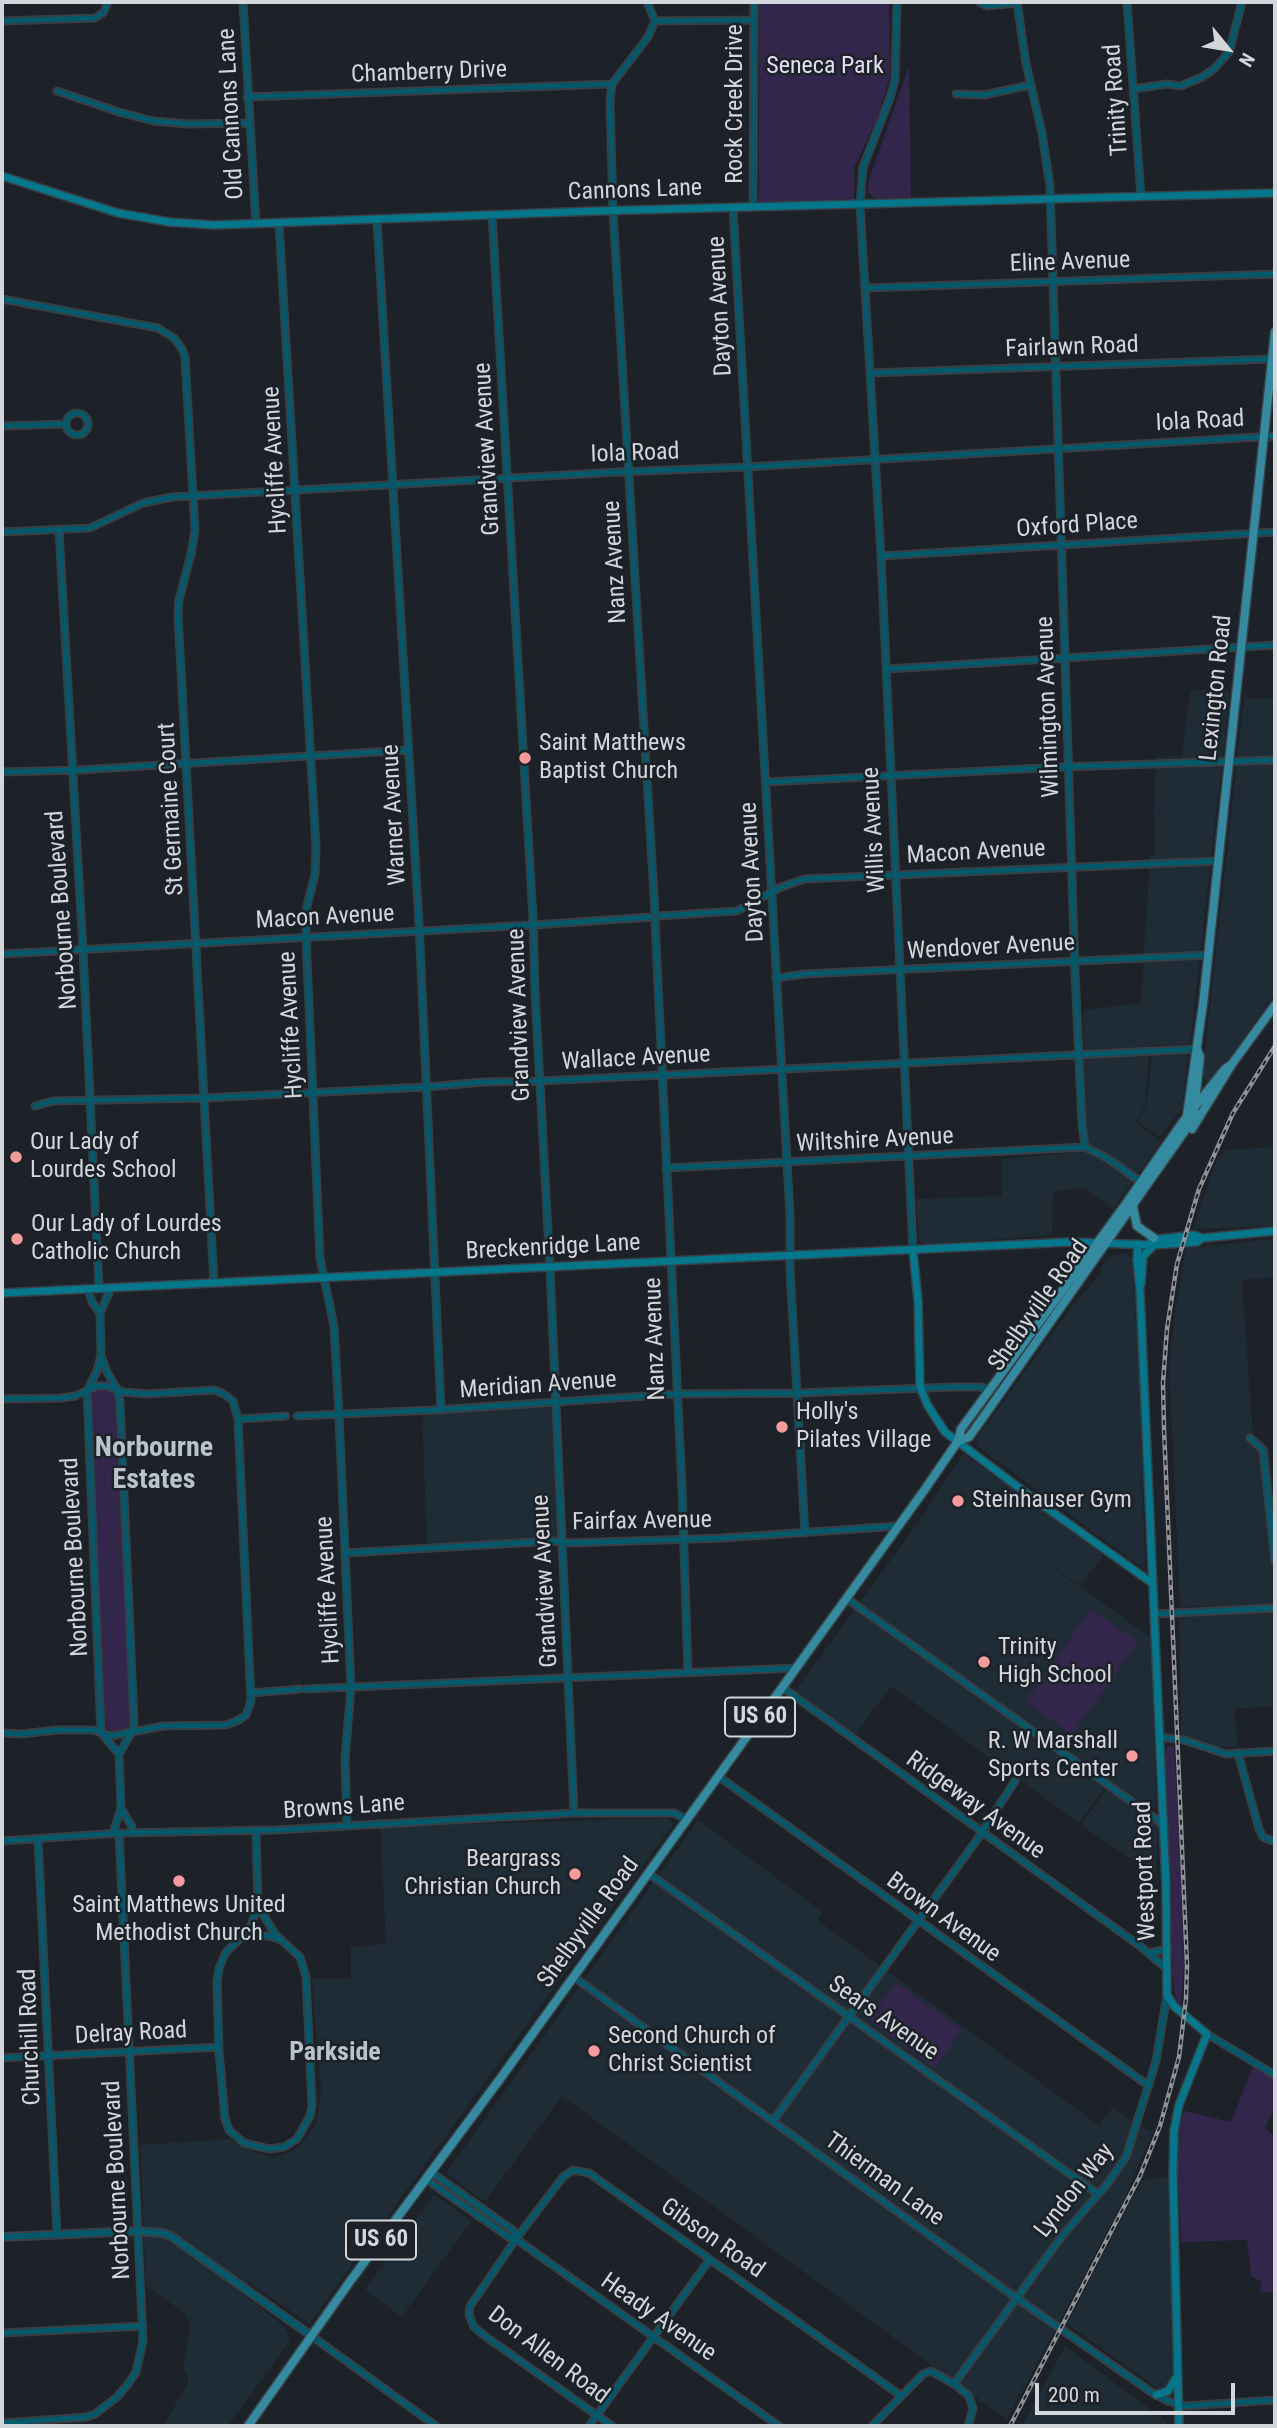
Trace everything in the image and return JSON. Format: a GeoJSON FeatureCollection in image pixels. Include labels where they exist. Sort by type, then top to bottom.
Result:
{"type":"FeatureCollection","features":[{"type":"Feature","properties":{"kind":"main road","name":"Cannons Lane"},"geometry":{"type":"LineString","coordinates":[[2,176],[91,205],[143,218],[191,224],[279,224],[613,211],[1275,192]]}},
{"type":"Feature","properties":{"kind":"main road","name":"Lexington Road"},"geometry":{"type":"LineString","coordinates":[[1187,1117],[1197,1049],[1275,332]]}},
{"type":"Feature","properties":{"kind":"main road"},"geometry":{"type":"LineString","coordinates":[[1144,1184],[1162,1172],[1186,1139],[1232,1064],[1275,1004]]}},
{"type":"Feature","properties":{"kind":"main road","name":"Lexington Road"},"geometry":{"type":"LineString","coordinates":[[1144,1184],[1189,1125],[1195,1107],[1200,1057],[1197,1049]]}},
{"type":"Feature","properties":{"kind":"main road"},"geometry":{"type":"LineString","coordinates":[[1144,1184],[1187,1117],[1232,1064]]}},
{"type":"Feature","properties":{"kind":"main road"},"geometry":{"type":"LineString","coordinates":[[1198,1078],[1207,1083],[1216,1081]]}},
{"type":"Feature","properties":{"kind":"main road","name":"Shelbyville Road"},"geometry":{"type":"LineString","coordinates":[[248,2426],[898,1526],[958,1441],[961,1429],[1102,1243],[1133,1207],[1144,1184]]}},
{"type":"Feature","properties":{"kind":"main road","name":"Shelbyville Road"},"geometry":{"type":"LineString","coordinates":[[958,1441],[970,1437],[1144,1184]]}},
{"type":"Feature","properties":{"kind":"main road"},"geometry":{"type":"LineString","coordinates":[[1133,1207],[1137,1226],[1154,1241]]}},
{"type":"Feature","properties":{"kind":"main road"},"geometry":{"type":"LineString","coordinates":[[1140,1243],[1194,1235],[1202,1238],[1275,1231]]}},
{"type":"Feature","properties":{"kind":"main road","name":"Westport Road"},"geometry":{"type":"LineString","coordinates":[[1140,1291],[1143,1256],[1154,1241]]}},
{"type":"Feature","properties":{"kind":"main road","name":"Breckenridge Lane"},"geometry":{"type":"LineString","coordinates":[[2,1293],[1070,1242],[1140,1243]]}},
{"type":"Feature","properties":{"kind":"main road","name":"Westport Road"},"geometry":{"type":"LineString","coordinates":[[1140,1243],[1137,1268],[1160,1737],[1168,1949],[1167,1995]]}},
{"type":"Feature","properties":{"kind":"main road","name":"Willis Avenue"},"geometry":{"type":"LineString","coordinates":[[913,1251],[920,1387],[928,1406],[946,1432],[1152,1583]]}},
{"type":"Feature","properties":{"kind":"main road"},"geometry":{"type":"LineString","coordinates":[[1167,1995],[1174,2006],[1207,2034],[1181,2101],[1174,2131],[1179,2426]]}},
{"type":"Feature","properties":{"kind":"main road"},"geometry":{"type":"LineString","coordinates":[[1156,2395],[1168,2391],[1177,2375]]}},
{"type":"Feature","properties":{"kind":"street"},"geometry":{"type":"LineString","coordinates":[[2,21],[95,18],[103,13],[108,2]]}},
{"type":"Feature","properties":{"kind":"street","name":"Old Cannons Lane"},"geometry":{"type":"LineString","coordinates":[[243,2],[256,224]]}},
{"type":"Feature","properties":{"kind":"street"},"geometry":{"type":"LineString","coordinates":[[612,84],[648,37],[655,21],[647,2]]}},
{"type":"Feature","properties":{"kind":"street","name":"Rock Creek Drive"},"geometry":{"type":"LineString","coordinates":[[753,207],[754,2]]}},
{"type":"Feature","properties":{"kind":"street","name":"Willis Avenue"},"geometry":{"type":"LineString","coordinates":[[897,2],[895,80],[863,167],[860,205],[887,669],[913,1251]]}},
{"type":"Feature","properties":{"kind":"street"},"geometry":{"type":"LineString","coordinates":[[979,2],[987,6],[1017,2]]}},
{"type":"Feature","properties":{"kind":"street","name":"Wilmington Avenue"},"geometry":{"type":"LineString","coordinates":[[1017,2],[1030,86],[1048,164],[1051,199],[1075,961],[1084,1147]]}},
{"type":"Feature","properties":{"kind":"street","name":"Trinity Road"},"geometry":{"type":"LineString","coordinates":[[1128,2],[1141,197]]}},
{"type":"Feature","properties":{"kind":"street"},"geometry":{"type":"LineString","coordinates":[[1133,89],[1167,84],[1181,86],[1214,69],[1228,52],[1242,2]]}},
{"type":"Feature","properties":{"kind":"street"},"geometry":{"type":"LineString","coordinates":[[655,21],[754,20]]}},
{"type":"Feature","properties":{"kind":"street","name":"Chamberry Drive"},"geometry":{"type":"LineString","coordinates":[[247,97],[612,84]]}},
{"type":"Feature","properties":{"kind":"street","name":"Nanz Avenue"},"geometry":{"type":"LineString","coordinates":[[612,84],[613,211],[655,916],[688,1672]]}},
{"type":"Feature","properties":{"kind":"street"},"geometry":{"type":"LineString","coordinates":[[956,94],[984,94],[1030,86]]}},
{"type":"Feature","properties":{"kind":"street"},"geometry":{"type":"LineString","coordinates":[[57,91],[153,121],[188,124],[249,123]]}},
{"type":"Feature","properties":{"kind":"street","name":"Dayton Avenue"},"geometry":{"type":"LineString","coordinates":[[733,208],[782,1069],[805,1533]]}},
{"type":"Feature","properties":{"kind":"street","name":"Grandview Avenue"},"geometry":{"type":"LineString","coordinates":[[492,215],[533,925],[574,1813]]}},
{"type":"Feature","properties":{"kind":"street","name":"Warner Avenue"},"geometry":{"type":"LineString","coordinates":[[377,220],[419,930],[441,1409]]}},
{"type":"Feature","properties":{"kind":"street","name":"Hycliffe Avenue"},"geometry":{"type":"LineString","coordinates":[[279,224],[317,858],[307,906],[306,936],[320,1258],[334,1326],[339,1415],[351,1688],[345,1759],[347,1824]]}},
{"type":"Feature","properties":{"kind":"street","name":"Eline Avenue"},"geometry":{"type":"LineString","coordinates":[[866,288],[1275,274]]}},
{"type":"Feature","properties":{"kind":"street","name":"St Germaine Court"},"geometry":{"type":"LineString","coordinates":[[2,299],[158,328],[174,338],[185,357],[194,540],[179,600],[178,615],[214,1283]]}},
{"type":"Feature","properties":{"kind":"street","name":"Fairlawn Road"},"geometry":{"type":"LineString","coordinates":[[870,373],[1274,359]]}},
{"type":"Feature","properties":{"kind":"street"},"geometry":{"type":"LineString","coordinates":[[78,413],[87,419],[88,426],[84,433],[77,436],[68,431],[65,424],[68,417],[78,413]]}},
{"type":"Feature","properties":{"kind":"street"},"geometry":{"type":"LineString","coordinates":[[2,426],[65,424]]}},
{"type":"Feature","properties":{"kind":"street","name":"Iola Road"},"geometry":{"type":"LineString","coordinates":[[2,532],[97,526],[132,507],[152,500],[193,496],[1275,436]]}},
{"type":"Feature","properties":{"kind":"street","name":"Norbourne Boulevard"},"geometry":{"type":"LineString","coordinates":[[59,530],[100,1289]]}},
{"type":"Feature","properties":{"kind":"street","name":"Oxford Place"},"geometry":{"type":"LineString","coordinates":[[881,556],[1275,532]]}},
{"type":"Feature","properties":{"kind":"street"},"geometry":{"type":"LineString","coordinates":[[887,669],[1275,645]]}},
{"type":"Feature","properties":{"kind":"street"},"geometry":{"type":"LineString","coordinates":[[2,772],[408,750]]}},
{"type":"Feature","properties":{"kind":"street"},"geometry":{"type":"LineString","coordinates":[[765,782],[1275,760]]}},
{"type":"Feature","properties":{"kind":"street","name":"Macon Avenue"},"geometry":{"type":"LineString","coordinates":[[2,954],[737,911],[792,882],[804,879],[1218,861]]}},
{"type":"Feature","properties":{"kind":"street","name":"Wendover Avenue"},"geometry":{"type":"LineString","coordinates":[[776,978],[901,969],[1207,956]]}},
{"type":"Feature","properties":{"kind":"street","name":"Wallace Avenue"},"geometry":{"type":"LineString","coordinates":[[35,1107],[53,1101],[203,1098],[484,1082],[1197,1049]]}},
{"type":"Feature","properties":{"kind":"street"},"geometry":{"type":"LineString","coordinates":[[1084,1147],[1108,1158],[1144,1184]]}},
{"type":"Feature","properties":{"kind":"street","name":"Wiltshire Avenue"},"geometry":{"type":"LineString","coordinates":[[666,1168],[1084,1147]]}},
{"type":"Feature","properties":{"kind":"street","name":"Norbourne Boulevard"},"geometry":{"type":"LineString","coordinates":[[101,1733],[87,1391],[97,1371],[101,1354],[100,1313],[109,1288]]}},
{"type":"Feature","properties":{"kind":"street","name":"Norbourne Boulevard"},"geometry":{"type":"LineString","coordinates":[[88,1289],[92,1302],[100,1313]]}},
{"type":"Feature","properties":{"kind":"street","name":"Norbourne Boulevard"},"geometry":{"type":"LineString","coordinates":[[2,2423],[86,2417],[95,2414],[117,2397],[136,2372],[144,2341],[116,1833],[121,1808],[119,1754],[132,1732],[134,1722],[120,1412],[117,1389],[101,1354]]}},
{"type":"Feature","properties":{"kind":"street"},"geometry":{"type":"LineString","coordinates":[[2,1399],[61,1398],[97,1386],[147,1394],[171,1394],[202,1389],[224,1394],[236,1405],[239,1419],[251,1693],[249,1710],[234,1723],[163,1726],[111,1736],[93,1730],[2,1733]]}},
{"type":"Feature","properties":{"kind":"street","name":"Meridian Avenue"},"geometry":{"type":"LineString","coordinates":[[297,1416],[677,1394],[798,1393],[920,1387],[982,1387],[989,1392]]}},
{"type":"Feature","properties":{"kind":"street"},"geometry":{"type":"LineString","coordinates":[[239,1419],[286,1416]]}},
{"type":"Feature","properties":{"kind":"street"},"geometry":{"type":"LineString","coordinates":[[1250,1438],[1263,1450],[1275,1561]]}},
{"type":"Feature","properties":{"kind":"street","name":"Fairfax Avenue"},"geometry":{"type":"LineString","coordinates":[[345,1553],[805,1533],[898,1526]]}},
{"type":"Feature","properties":{"kind":"street"},"geometry":{"type":"LineString","coordinates":[[846,1598],[1163,1824]]}},
{"type":"Feature","properties":{"kind":"street"},"geometry":{"type":"LineString","coordinates":[[1154,1614],[1275,1608]]}},
{"type":"Feature","properties":{"kind":"street"},"geometry":{"type":"LineString","coordinates":[[251,1693],[796,1668]]}},
{"type":"Feature","properties":{"kind":"street","name":"Ridgeway Avenue"},"geometry":{"type":"LineString","coordinates":[[782,1686],[1168,1970]]}},
{"type":"Feature","properties":{"kind":"street"},"geometry":{"type":"LineString","coordinates":[[101,1733],[119,1754]]}},
{"type":"Feature","properties":{"kind":"street"},"geometry":{"type":"LineString","coordinates":[[1160,1737],[1184,1740],[1216,1752],[1275,1751]]}},
{"type":"Feature","properties":{"kind":"street"},"geometry":{"type":"LineString","coordinates":[[1238,1753],[1259,1829],[1262,1836],[1275,1842]]}},
{"type":"Feature","properties":{"kind":"street","name":"Brown Avenue"},"geometry":{"type":"LineString","coordinates":[[718,1776],[1149,2086]]}},
{"type":"Feature","properties":{"kind":"street"},"geometry":{"type":"LineString","coordinates":[[773,2121],[1015,1781]]}},
{"type":"Feature","properties":{"kind":"street","name":"Norbourne Boulevard"},"geometry":{"type":"LineString","coordinates":[[121,1808],[131,1827],[131,1833]]}},
{"type":"Feature","properties":{"kind":"street","name":"Browns Lane"},"geometry":{"type":"LineString","coordinates":[[2,1840],[574,1813],[674,1813],[687,1820]]}},
{"type":"Feature","properties":{"kind":"street"},"geometry":{"type":"LineString","coordinates":[[256,1830],[258,1906],[243,1936],[226,1952],[219,1968],[219,2047],[225,2118],[229,2130],[238,2139],[255,2147],[279,2148],[298,2139],[307,2123],[312,2105],[306,1977],[300,1957],[275,1934],[258,1906]]}},
{"type":"Feature","properties":{"kind":"street","name":"Churchill Road"},"geometry":{"type":"LineString","coordinates":[[38,1839],[57,2235]]}},
{"type":"Feature","properties":{"kind":"street","name":"Sears Avenue"},"geometry":{"type":"LineString","coordinates":[[648,1873],[1098,2194]]}},
{"type":"Feature","properties":{"kind":"street"},"geometry":{"type":"LineString","coordinates":[[243,1936],[270,1936],[285,1942]]}},
{"type":"Feature","properties":{"kind":"street"},"geometry":{"type":"LineString","coordinates":[[1148,1953],[1168,1949]]}},
{"type":"Feature","properties":{"kind":"street","name":"Thierman Lane"},"geometry":{"type":"LineString","coordinates":[[574,1976],[1017,2298],[1156,2395],[1178,2404]]}},
{"type":"Feature","properties":{"kind":"street","name":"Lyndon Way"},"geometry":{"type":"LineString","coordinates":[[954,2384],[1062,2235],[1126,2157],[1156,2061],[1167,1995]]}},
{"type":"Feature","properties":{"kind":"street"},"geometry":{"type":"LineString","coordinates":[[1207,2034],[1275,2075]]}},
{"type":"Feature","properties":{"kind":"street","name":"Delray Road"},"geometry":{"type":"LineString","coordinates":[[2,2058],[219,2047]]}},
{"type":"Feature","properties":{"kind":"street","name":"Gibson Road"},"geometry":{"type":"LineString","coordinates":[[516,2239],[563,2176],[578,2170],[589,2174],[900,2395]]}},
{"type":"Feature","properties":{"kind":"street","name":"Heady Avenue"},"geometry":{"type":"LineString","coordinates":[[429,2175],[514,2231],[516,2239],[779,2426]]}},
{"type":"Feature","properties":{"kind":"street"},"geometry":{"type":"LineString","coordinates":[[2,2237],[138,2231],[171,2236],[436,2426]]}},
{"type":"Feature","properties":{"kind":"street","name":"Don Allen Road"},"geometry":{"type":"LineString","coordinates":[[516,2239],[470,2306],[472,2324],[612,2426]]}},
{"type":"Feature","properties":{"kind":"street"},"geometry":{"type":"LineString","coordinates":[[589,2426],[710,2259]]}},
{"type":"Feature","properties":{"kind":"street"},"geometry":{"type":"LineString","coordinates":[[2,2333],[143,2326]]}},
{"type":"Feature","properties":{"kind":"street"},"geometry":{"type":"LineString","coordinates":[[872,2426],[900,2395],[928,2371],[936,2372],[966,2392],[972,2403],[968,2426]]}},
{"type":"Feature","properties":{"kind":"street"},"geometry":{"type":"LineString","coordinates":[[1178,2404],[1213,2405],[1275,2400]]}},
{"type":"Feature","properties":{"kind":"shaded area"},"geometry":{"type":"Polygon","coordinates":[[[1190,690],[1230,691],[1190,1044],[1150,1046],[1145,1105],[1135,1122],[1161,1142],[1113,1209],[1084,1188],[1053,1191],[1052,1235],[926,1245],[919,1241],[916,1199],[1002,1196],[1002,1159],[1086,1151],[1083,1010],[1141,1003],[1150,856],[1155,856],[1156,757],[1182,756],[1190,690]]]}},
{"type":"Feature","properties":{"kind":"shaded area"},"geometry":{"type":"Polygon","coordinates":[[[1244,698],[1275,699],[1275,994],[1220,1071],[1211,1081],[1207,1081],[1202,1077],[1244,698]]]}},
{"type":"Feature","properties":{"kind":"shaded area"},"geometry":{"type":"Polygon","coordinates":[[[1188,1054],[1182,1108],[1163,1134],[1158,1136],[1137,1121],[1146,1106],[1152,1055],[1188,1054]]]}},
{"type":"Feature","properties":{"kind":"shaded area"},"geometry":{"type":"Polygon","coordinates":[[[1275,1147],[1275,1226],[1193,1229],[1216,1161],[1225,1150],[1275,1147]]]}},
{"type":"Feature","properties":{"kind":"shaded area"},"geometry":{"type":"Polygon","coordinates":[[[1275,1239],[1275,1277],[1242,1280],[1253,1435],[1266,1443],[1269,1449],[1275,1505],[1275,1604],[1180,1607],[1169,1367],[1175,1310],[1186,1248],[1275,1239]]]}},
{"type":"Feature","properties":{"kind":"shaded area"},"geometry":{"type":"Polygon","coordinates":[[[1125,1253],[1132,1259],[1138,1326],[1145,1570],[977,1446],[977,1438],[1080,1295],[1094,1305],[1082,1295],[1102,1271],[1100,1269],[1106,1261],[1112,1255],[1125,1253]]]}},
{"type":"Feature","properties":{"kind":"shaded area"},"geometry":{"type":"Polygon","coordinates":[[[549,1406],[553,1411],[559,1533],[554,1538],[427,1545],[422,1414],[549,1406]]]}},
{"type":"Feature","properties":{"kind":"shaded area","name":"Trinity High School"},"geometry":{"type":"Polygon","coordinates":[[[963,1454],[1105,1552],[1081,1586],[1029,1550],[1151,1638],[1156,1808],[1148,1808],[1110,1781],[1079,1823],[891,1686],[855,1735],[795,1691],[919,1521],[963,1454]]]}},
{"type":"Feature","properties":{"kind":"shaded area"},"geometry":{"type":"Polygon","coordinates":[[[1275,1612],[1275,1706],[1234,1709],[1238,1747],[1213,1747],[1181,1735],[1179,1617],[1275,1612]]]}},
{"type":"Feature","properties":{"kind":"shaded area"},"geometry":{"type":"Polygon","coordinates":[[[1107,1788],[1158,1824],[1156,1876],[1081,1825],[1107,1788]]]}},
{"type":"Feature","properties":{"kind":"shaded area"},"geometry":{"type":"Polygon","coordinates":[[[665,1818],[674,1823],[309,2324],[249,2282],[241,2292],[284,2326],[290,2341],[228,2426],[163,2426],[188,2383],[188,2376],[183,2368],[190,2328],[186,2314],[146,2286],[140,2145],[230,2139],[273,2158],[297,2149],[316,2124],[321,2091],[312,1979],[351,1978],[351,1947],[386,1944],[380,1827],[665,1818]]]}},
{"type":"Feature","properties":{"kind":"shaded area"},"geometry":{"type":"Polygon","coordinates":[[[698,1820],[823,1912],[817,1920],[1099,2125],[1113,2107],[1134,2123],[1153,2132],[1122,2204],[1007,2420],[562,2096],[485,2202],[446,2173],[698,1820]]]}},
{"type":"Feature","properties":{"kind":"shaded area"},"geometry":{"type":"Polygon","coordinates":[[[1169,2176],[1174,2377],[1167,2387],[1159,2389],[1067,2324],[1142,2180],[1169,2176]]]}},
{"type":"Feature","properties":{"kind":"shaded area"},"geometry":{"type":"Polygon","coordinates":[[[434,2194],[471,2221],[402,2317],[365,2290],[434,2194]]]}},
{"type":"Feature","properties":{"kind":"shaded area"},"geometry":{"type":"Polygon","coordinates":[[[1065,2346],[1166,2421],[1166,2426],[1022,2426],[1065,2346]]]}},
{"type":"Feature","properties":{"kind":"green space","name":"Seneca Park"},"geometry":{"type":"Polygon","coordinates":[[[759,2],[889,2],[890,76],[877,119],[854,168],[854,199],[759,202],[759,2]]]}},
{"type":"Feature","properties":{"kind":"green space"},"geometry":{"type":"Polygon","coordinates":[[[909,66],[911,197],[876,199],[868,193],[868,183],[909,66]]]}},
{"type":"Feature","properties":{"kind":"green space"},"geometry":{"type":"Polygon","coordinates":[[[99,1389],[111,1390],[117,1401],[131,1718],[127,1728],[116,1733],[107,1728],[103,1712],[90,1399],[93,1392],[99,1389]]]}},
{"type":"Feature","properties":{"kind":"green space"},"geometry":{"type":"Polygon","coordinates":[[[1091,1609],[1138,1642],[1072,1735],[1026,1702],[1091,1609]]]}},
{"type":"Feature","properties":{"kind":"green space"},"geometry":{"type":"Polygon","coordinates":[[[1167,1745],[1174,1747],[1181,1871],[1184,1965],[1181,2006],[1173,1984],[1165,1763],[1167,1745]]]}},
{"type":"Feature","properties":{"kind":"green space"},"geometry":{"type":"Polygon","coordinates":[[[896,1982],[962,2030],[935,2068],[869,2020],[896,1982]]]}},
{"type":"Feature","properties":{"kind":"green space"},"geometry":{"type":"Polygon","coordinates":[[[1253,2066],[1275,2079],[1275,2108],[1265,2127],[1275,2138],[1275,2293],[1260,2292],[1261,2282],[1251,2276],[1247,2240],[1181,2242],[1177,2157],[1184,2111],[1231,2122],[1253,2066]]]}},
{"type":"Feature","properties":{"kind":"railway"},"geometry":{"type":"LineString","coordinates":[[1010,2426],[1140,2176],[1160,2126],[1179,2057],[1187,1965],[1164,1429],[1163,1383],[1167,1329],[1177,1264],[1199,1189],[1233,1113],[1275,1046]]}},
{"type":"Feature","properties":{"kind":"place","name":"Saint Matthews Baptist Church"},"geometry":{"type":"Point","coordinates":[525,758]}},
{"type":"Feature","properties":{"kind":"place","name":"Our Lady of Lourdes School"},"geometry":{"type":"Point","coordinates":[16,1157]}},
{"type":"Feature","properties":{"kind":"place","name":"Our Lady of Lourdes Catholic Church"},"geometry":{"type":"Point","coordinates":[17,1239]}},
{"type":"Feature","properties":{"kind":"place","name":"Holly's Pilates Village"},"geometry":{"type":"Point","coordinates":[782,1427]}},
{"type":"Feature","properties":{"kind":"place","name":"Steinhauser Gym"},"geometry":{"type":"Point","coordinates":[958,1501]}},
{"type":"Feature","properties":{"kind":"place","name":"Trinity High School"},"geometry":{"type":"Point","coordinates":[984,1662]}},
{"type":"Feature","properties":{"kind":"place","name":"R. W Marshall Sports Center"},"geometry":{"type":"Point","coordinates":[1132,1756]}},
{"type":"Feature","properties":{"kind":"place","name":"Beargrass Christian Church"},"geometry":{"type":"Point","coordinates":[575,1874]}},
{"type":"Feature","properties":{"kind":"place","name":"Saint Matthews United Methodist Church"},"geometry":{"type":"Point","coordinates":[179,1881]}},
{"type":"Feature","properties":{"kind":"place","name":"Second Church of Christ Scientist"},"geometry":{"type":"Point","coordinates":[594,2051]}},
{"type":"Feature","properties":{"kind":"district","name":"Norbourne Estates"},"geometry":{"type":"Point","coordinates":[154,1465]}},
{"type":"Feature","properties":{"kind":"district","name":"Parkside"},"geometry":{"type":"Point","coordinates":[335,2053]}}]}
